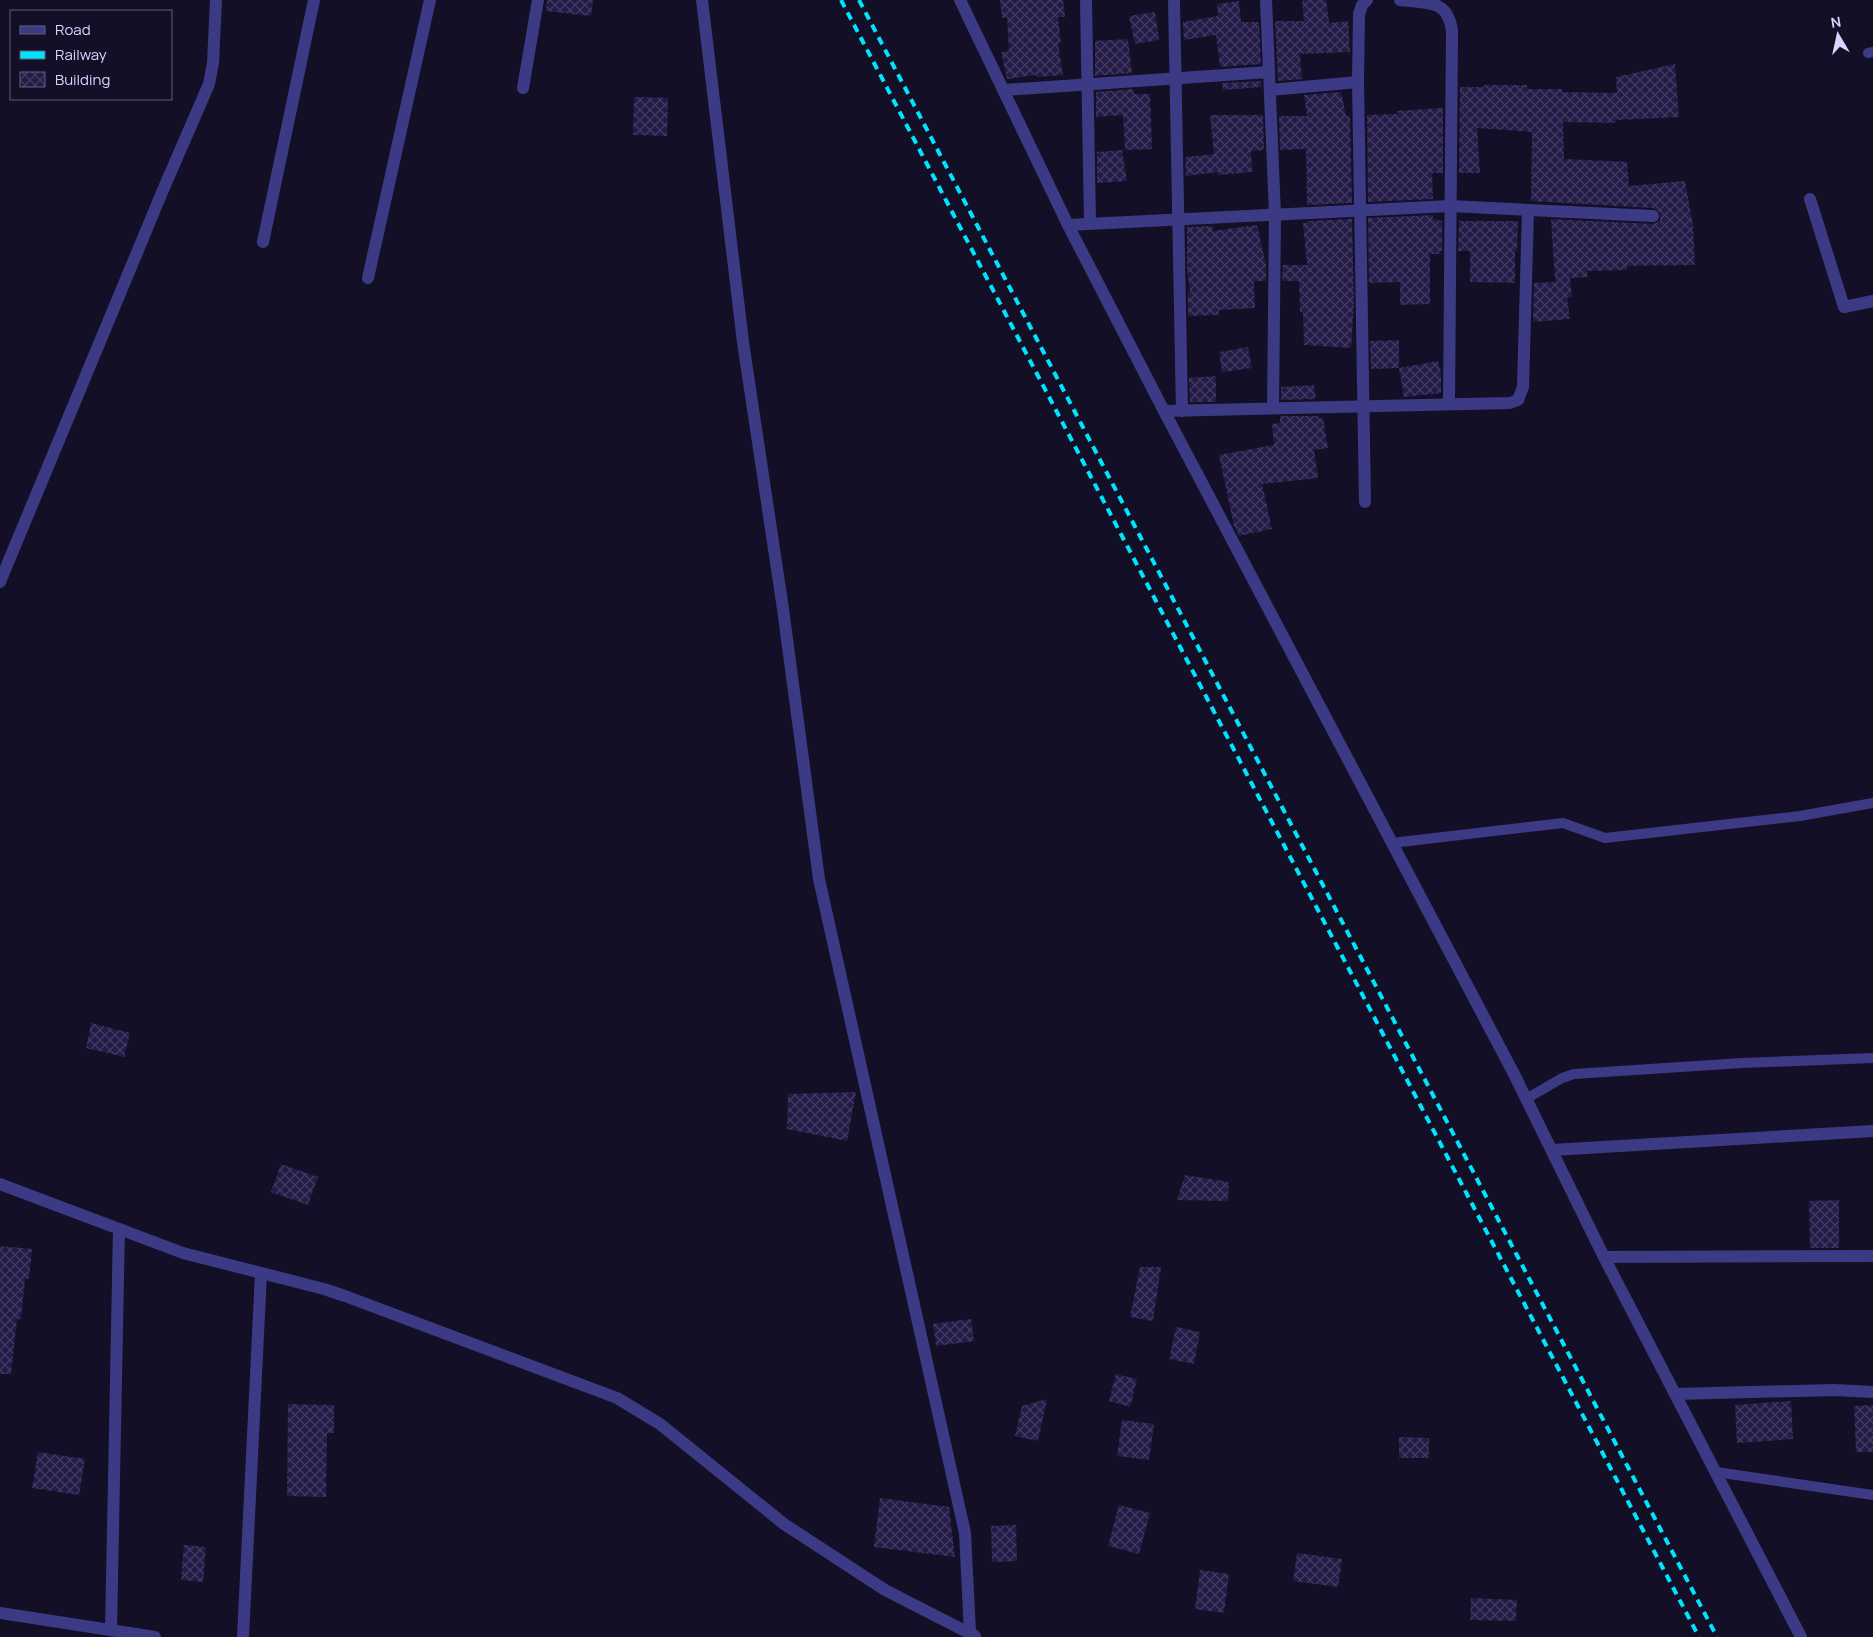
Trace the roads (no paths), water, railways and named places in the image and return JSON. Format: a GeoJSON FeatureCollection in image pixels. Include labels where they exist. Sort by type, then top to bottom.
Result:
{"type":"FeatureCollection","features":[{"type":"Feature","properties":{"kind":"street"},"geometry":{"type":"LineString","coordinates":[[0,582],[209,84],[213,63],[216,0]]}},
{"type":"Feature","properties":{"kind":"street"},"geometry":{"type":"LineString","coordinates":[[263,242],[314,0]]}},
{"type":"Feature","properties":{"kind":"street"},"geometry":{"type":"LineString","coordinates":[[368,278],[430,0]]}},
{"type":"Feature","properties":{"kind":"street"},"geometry":{"type":"LineString","coordinates":[[523,88],[538,0]]}},
{"type":"Feature","properties":{"kind":"street"},"geometry":{"type":"LineString","coordinates":[[702,0],[742,342],[781,599],[819,879],[965,1533],[974,1635]]}},
{"type":"Feature","properties":{"kind":"street"},"geometry":{"type":"LineString","coordinates":[[960,0],[1068,225],[1526,1099],[1604,1257],[1801,1637]]}},
{"type":"Feature","properties":{"kind":"street"},"geometry":{"type":"LineString","coordinates":[[1086,0],[1090,224]]}},
{"type":"Feature","properties":{"kind":"street"},"geometry":{"type":"LineString","coordinates":[[1174,0],[1182,411]]}},
{"type":"Feature","properties":{"kind":"street"},"geometry":{"type":"LineString","coordinates":[[1266,0],[1275,214],[1272,408]]}},
{"type":"Feature","properties":{"kind":"street"},"geometry":{"type":"LineString","coordinates":[[1365,502],[1358,82],[1359,14],[1367,0]]}},
{"type":"Feature","properties":{"kind":"street"},"geometry":{"type":"LineString","coordinates":[[1400,0],[1437,4],[1445,9],[1450,18],[1452,32],[1449,404]]}},
{"type":"Feature","properties":{"kind":"street"},"geometry":{"type":"LineString","coordinates":[[1004,90],[1269,72]]}},
{"type":"Feature","properties":{"kind":"street"},"geometry":{"type":"LineString","coordinates":[[1270,90],[1358,82]]}},
{"type":"Feature","properties":{"kind":"street"},"geometry":{"type":"LineString","coordinates":[[1810,200],[1844,307],[1873,302]]}},
{"type":"Feature","properties":{"kind":"street"},"geometry":{"type":"LineString","coordinates":[[1068,225],[1450,206],[1653,216]]}},
{"type":"Feature","properties":{"kind":"street"},"geometry":{"type":"LineString","coordinates":[[1164,411],[1510,403],[1518,400],[1523,387],[1528,210]]}},
{"type":"Feature","properties":{"kind":"street"},"geometry":{"type":"LineString","coordinates":[[1552,1150],[1873,1130]]}},
{"type":"Feature","properties":{"kind":"street"},"geometry":{"type":"LineString","coordinates":[[0,1184],[182,1253],[338,1294],[617,1398],[660,1424],[784,1524],[885,1590],[974,1635]]}},
{"type":"Feature","properties":{"kind":"street"},"geometry":{"type":"LineString","coordinates":[[111,1630],[119,1229]]}},
{"type":"Feature","properties":{"kind":"street"},"geometry":{"type":"LineString","coordinates":[[1604,1257],[1873,1256]]}},
{"type":"Feature","properties":{"kind":"street"},"geometry":{"type":"LineString","coordinates":[[243,1637],[261,1274]]}},
{"type":"Feature","properties":{"kind":"street"},"geometry":{"type":"LineString","coordinates":[[1676,1394],[1833,1390],[1873,1392]]}},
{"type":"Feature","properties":{"kind":"street"},"geometry":{"type":"LineString","coordinates":[[0,1613],[155,1637]]}},
{"type":"Feature","properties":{"kind":"lane"},"geometry":{"type":"LineString","coordinates":[[1392,843],[1563,823],[1605,838],[1800,816],[1873,803]]}},
{"type":"Feature","properties":{"kind":"lane"},"geometry":{"type":"LineString","coordinates":[[1526,1099],[1562,1078],[1574,1074],[1873,1058]]}},
{"type":"Feature","properties":{"kind":"lane"},"geometry":{"type":"LineString","coordinates":[[1716,1472],[1873,1495]]}},
{"type":"Feature","properties":{"kind":"railway"},"geometry":{"type":"LineString","coordinates":[[841,0],[1699,1637]]}},
{"type":"Feature","properties":{"kind":"railway"},"geometry":{"type":"LineString","coordinates":[[859,0],[1717,1637]]}}]}
